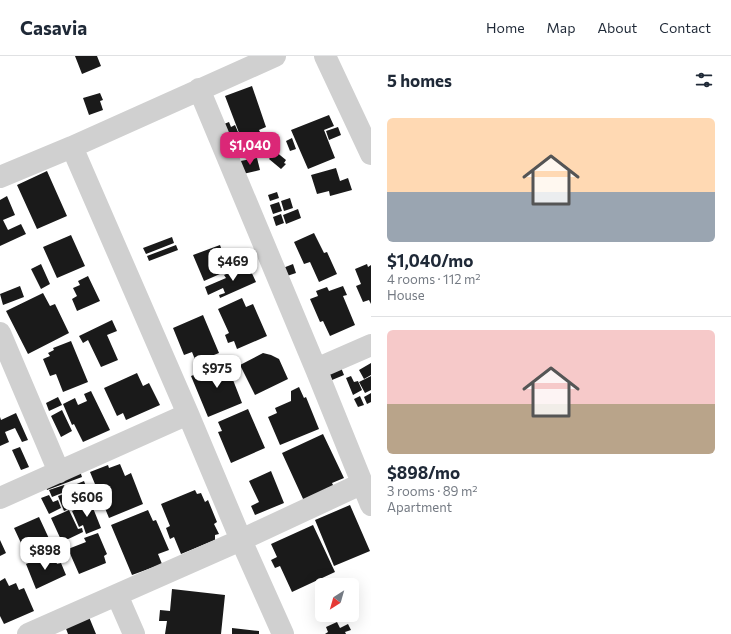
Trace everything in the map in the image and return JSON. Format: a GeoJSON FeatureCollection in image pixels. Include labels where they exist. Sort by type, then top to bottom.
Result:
{"type":"FeatureCollection","features":[{"type":"Feature","properties":{"kind":"street"},"geometry":{"type":"LineString","coordinates":[[0,177],[72,147],[275,56]]}},
{"type":"Feature","properties":{"kind":"street"},"geometry":{"type":"LineString","coordinates":[[325,56],[371,154]]}},
{"type":"Feature","properties":{"kind":"street"},"geometry":{"type":"LineString","coordinates":[[199,90],[316,369],[371,505]]}},
{"type":"Feature","properties":{"kind":"street"},"geometry":{"type":"LineString","coordinates":[[72,147],[282,634]]}},
{"type":"Feature","properties":{"kind":"street"},"geometry":{"type":"LineString","coordinates":[[0,333],[59,472]]}},
{"type":"Feature","properties":{"kind":"street"},"geometry":{"type":"LineString","coordinates":[[316,369],[371,345]]}},
{"type":"Feature","properties":{"kind":"street"},"geometry":{"type":"LineString","coordinates":[[0,498],[188,414]]}},
{"type":"Feature","properties":{"kind":"street"},"geometry":{"type":"LineString","coordinates":[[28,634],[241,540],[362,484]]}},
{"type":"Feature","properties":{"kind":"street"},"geometry":{"type":"LineString","coordinates":[[117,595],[134,634]]}},
{"type":"Feature","properties":{"kind":"building"},"geometry":{"type":"Polygon","coordinates":[[[75,56],[97,56],[101,66],[82,74],[75,56]]]}},
{"type":"Feature","properties":{"kind":"building"},"geometry":{"type":"Polygon","coordinates":[[[252,86],[266,127],[259,130],[260,132],[241,138],[225,96],[252,86]]]}},
{"type":"Feature","properties":{"kind":"building"},"geometry":{"type":"Polygon","coordinates":[[[100,93],[103,100],[100,101],[103,110],[89,115],[83,98],[100,93]]]}},
{"type":"Feature","properties":{"kind":"building"},"geometry":{"type":"Polygon","coordinates":[[[329,115],[334,126],[324,130],[335,158],[308,169],[291,130],[329,115]]]}},
{"type":"Feature","properties":{"kind":"building"},"geometry":{"type":"Polygon","coordinates":[[[229,122],[231,127],[235,125],[238,132],[223,137],[219,126],[229,122]]]}},
{"type":"Feature","properties":{"kind":"building"},"geometry":{"type":"Polygon","coordinates":[[[338,127],[341,135],[329,140],[326,131],[338,127]]]}},
{"type":"Feature","properties":{"kind":"building"},"geometry":{"type":"Polygon","coordinates":[[[292,138],[296,149],[290,151],[286,141],[292,138]]]}},
{"type":"Feature","properties":{"kind":"building"},"geometry":{"type":"Polygon","coordinates":[[[254,148],[265,148],[265,157],[253,157],[254,148]]]}},
{"type":"Feature","properties":{"kind":"building"},"geometry":{"type":"Polygon","coordinates":[[[275,151],[286,160],[284,163],[286,164],[281,169],[269,159],[275,151]]]}},
{"type":"Feature","properties":{"kind":"building"},"geometry":{"type":"Polygon","coordinates":[[[257,158],[260,170],[243,174],[240,161],[257,158]]]}},
{"type":"Feature","properties":{"kind":"building"},"geometry":{"type":"Polygon","coordinates":[[[336,168],[340,181],[348,178],[352,190],[330,196],[329,191],[317,194],[311,175],[336,168]]]}},
{"type":"Feature","properties":{"kind":"building"},"geometry":{"type":"Polygon","coordinates":[[[47,171],[67,216],[37,229],[17,185],[47,171]]]}},
{"type":"Feature","properties":{"kind":"building"},"geometry":{"type":"Polygon","coordinates":[[[277,192],[279,198],[270,201],[268,195],[277,192]]]}},
{"type":"Feature","properties":{"kind":"building"},"geometry":{"type":"Polygon","coordinates":[[[7,196],[15,215],[3,220],[8,230],[21,224],[26,234],[0,246],[0,200],[7,196]]]}},
{"type":"Feature","properties":{"kind":"building"},"geometry":{"type":"Polygon","coordinates":[[[290,198],[293,208],[284,211],[281,201],[290,198]]]}},
{"type":"Feature","properties":{"kind":"building"},"geometry":{"type":"Polygon","coordinates":[[[279,202],[282,211],[273,214],[270,205],[279,202]]]}},
{"type":"Feature","properties":{"kind":"building"},"geometry":{"type":"Polygon","coordinates":[[[298,209],[301,218],[286,224],[283,215],[298,209]]]}},
{"type":"Feature","properties":{"kind":"building"},"geometry":{"type":"Polygon","coordinates":[[[281,214],[284,223],[276,226],[273,217],[281,214]]]}},
{"type":"Feature","properties":{"kind":"building"},"geometry":{"type":"Polygon","coordinates":[[[314,233],[324,253],[327,252],[337,274],[319,282],[310,262],[304,264],[294,242],[314,233]]]}},
{"type":"Feature","properties":{"kind":"building"},"geometry":{"type":"Polygon","coordinates":[[[71,235],[85,266],[57,278],[43,247],[71,235]]]}},
{"type":"Feature","properties":{"kind":"building"},"geometry":{"type":"Polygon","coordinates":[[[172,237],[174,243],[146,254],[143,248],[172,237]]]}},
{"type":"Feature","properties":{"kind":"building"},"geometry":{"type":"Polygon","coordinates":[[[176,245],[178,250],[149,261],[147,256],[176,245]]]}},
{"type":"Feature","properties":{"kind":"building"},"geometry":{"type":"Polygon","coordinates":[[[220,245],[229,270],[204,281],[193,255],[220,245]]]}},
{"type":"Feature","properties":{"kind":"building"},"geometry":{"type":"Polygon","coordinates":[[[41,264],[50,284],[41,289],[31,269],[41,264]]]}},
{"type":"Feature","properties":{"kind":"building"},"geometry":{"type":"Polygon","coordinates":[[[293,264],[296,273],[287,276],[283,268],[293,264]]]}},
{"type":"Feature","properties":{"kind":"building"},"geometry":{"type":"Polygon","coordinates":[[[367,264],[368,267],[371,265],[371,304],[369,300],[363,302],[356,286],[361,284],[355,269],[367,264]]]}},
{"type":"Feature","properties":{"kind":"building"},"geometry":{"type":"Polygon","coordinates":[[[244,266],[246,269],[249,267],[256,282],[220,298],[219,295],[225,293],[223,288],[208,295],[205,287],[226,278],[224,275],[244,266]]]}},
{"type":"Feature","properties":{"kind":"building"},"geometry":{"type":"Polygon","coordinates":[[[88,276],[100,301],[77,311],[72,299],[77,296],[73,288],[80,285],[78,281],[88,276]]]}},
{"type":"Feature","properties":{"kind":"building"},"geometry":{"type":"Polygon","coordinates":[[[20,286],[24,297],[3,305],[0,294],[20,286]]]}},
{"type":"Feature","properties":{"kind":"building"},"geometry":{"type":"Polygon","coordinates":[[[343,286],[347,295],[343,296],[355,325],[330,336],[323,321],[320,322],[310,299],[318,296],[316,291],[327,287],[329,291],[343,286]]]}},
{"type":"Feature","properties":{"kind":"building"},"geometry":{"type":"Polygon","coordinates":[[[43,293],[50,306],[55,304],[69,333],[28,354],[6,311],[43,293]]]}},
{"type":"Feature","properties":{"kind":"building"},"geometry":{"type":"Polygon","coordinates":[[[242,298],[246,307],[253,304],[267,336],[237,349],[234,341],[228,343],[225,335],[229,333],[218,309],[242,298]]]}},
{"type":"Feature","properties":{"kind":"building"},"geometry":{"type":"Polygon","coordinates":[[[203,315],[219,353],[196,362],[192,352],[184,355],[173,328],[203,315]]]}},
{"type":"Feature","properties":{"kind":"building"},"geometry":{"type":"Polygon","coordinates":[[[112,320],[117,331],[107,335],[118,360],[101,367],[88,340],[83,343],[79,336],[112,320]]]}},
{"type":"Feature","properties":{"kind":"building"},"geometry":{"type":"Polygon","coordinates":[[[71,341],[88,382],[63,392],[56,374],[50,376],[43,359],[50,356],[48,353],[54,350],[53,348],[71,341]]]}},
{"type":"Feature","properties":{"kind":"building"},"geometry":{"type":"Polygon","coordinates":[[[263,353],[279,359],[288,379],[255,395],[240,365],[263,353]]]}},
{"type":"Feature","properties":{"kind":"building"},"geometry":{"type":"Polygon","coordinates":[[[226,362],[242,403],[208,417],[191,376],[226,362]]]}},
{"type":"Feature","properties":{"kind":"building"},"geometry":{"type":"Polygon","coordinates":[[[371,363],[371,375],[364,379],[359,370],[371,363]]]}},
{"type":"Feature","properties":{"kind":"building"},"geometry":{"type":"Polygon","coordinates":[[[340,365],[344,375],[332,380],[328,369],[340,365]]]}},
{"type":"Feature","properties":{"kind":"building"},"geometry":{"type":"Polygon","coordinates":[[[137,373],[143,386],[149,383],[160,405],[126,420],[123,413],[117,416],[104,388],[137,373]]]}},
{"type":"Feature","properties":{"kind":"building"},"geometry":{"type":"Polygon","coordinates":[[[351,376],[354,382],[358,381],[362,390],[353,395],[346,378],[351,376]]]}},
{"type":"Feature","properties":{"kind":"building"},"geometry":{"type":"Polygon","coordinates":[[[371,376],[371,390],[365,393],[359,382],[371,376]]]}},
{"type":"Feature","properties":{"kind":"building"},"geometry":{"type":"Polygon","coordinates":[[[299,387],[304,398],[306,397],[319,429],[280,445],[268,417],[277,413],[275,408],[291,401],[291,391],[299,387]]]}},
{"type":"Feature","properties":{"kind":"building"},"geometry":{"type":"Polygon","coordinates":[[[91,391],[110,430],[83,442],[74,424],[72,425],[63,404],[75,398],[78,405],[87,401],[84,394],[91,391]]]}},
{"type":"Feature","properties":{"kind":"building"},"geometry":{"type":"Polygon","coordinates":[[[371,393],[371,402],[367,404],[364,397],[371,393]]]}},
{"type":"Feature","properties":{"kind":"building"},"geometry":{"type":"Polygon","coordinates":[[[360,396],[364,405],[358,407],[354,399],[360,396]]]}},
{"type":"Feature","properties":{"kind":"building"},"geometry":{"type":"Polygon","coordinates":[[[58,397],[62,405],[49,411],[46,403],[58,397]]]}},
{"type":"Feature","properties":{"kind":"building"},"geometry":{"type":"Polygon","coordinates":[[[248,409],[265,448],[231,463],[218,432],[222,431],[218,422],[248,409]]]}},
{"type":"Feature","properties":{"kind":"building"},"geometry":{"type":"Polygon","coordinates":[[[62,410],[72,431],[61,437],[51,416],[62,410]]]}},
{"type":"Feature","properties":{"kind":"building"},"geometry":{"type":"Polygon","coordinates":[[[16,413],[28,440],[22,442],[15,428],[5,432],[9,442],[0,446],[0,417],[1,420],[16,413]]]}},
{"type":"Feature","properties":{"kind":"building"},"geometry":{"type":"Polygon","coordinates":[[[323,434],[344,478],[332,483],[334,487],[304,501],[282,453],[323,434]]]}},
{"type":"Feature","properties":{"kind":"building"},"geometry":{"type":"Polygon","coordinates":[[[20,447],[29,467],[21,470],[12,450],[20,447]]]}},
{"type":"Feature","properties":{"kind":"building"},"geometry":{"type":"Polygon","coordinates":[[[120,464],[125,476],[131,473],[143,504],[109,518],[90,472],[108,465],[109,468],[120,464]]]}},
{"type":"Feature","properties":{"kind":"building"},"geometry":{"type":"Polygon","coordinates":[[[79,468],[82,477],[47,490],[44,481],[79,468]]]}},
{"type":"Feature","properties":{"kind":"building"},"geometry":{"type":"Polygon","coordinates":[[[271,471],[284,503],[255,515],[251,506],[259,502],[249,481],[271,471]]]}},
{"type":"Feature","properties":{"kind":"building"},"geometry":{"type":"Polygon","coordinates":[[[84,481],[91,500],[74,506],[67,488],[84,481]]]}},
{"type":"Feature","properties":{"kind":"building"},"geometry":{"type":"Polygon","coordinates":[[[64,485],[67,491],[52,497],[49,490],[64,485]]]}},
{"type":"Feature","properties":{"kind":"building"},"geometry":{"type":"Polygon","coordinates":[[[195,490],[197,494],[201,493],[205,502],[208,500],[217,522],[214,524],[219,534],[215,535],[215,540],[181,554],[174,537],[170,539],[166,528],[170,526],[161,504],[195,490]]]}},
{"type":"Feature","properties":{"kind":"building"},"geometry":{"type":"Polygon","coordinates":[[[67,493],[73,507],[64,511],[58,496],[67,493]]]}},
{"type":"Feature","properties":{"kind":"building"},"geometry":{"type":"Polygon","coordinates":[[[49,495],[53,502],[58,500],[61,508],[49,514],[41,498],[49,495]]]}},
{"type":"Feature","properties":{"kind":"building"},"geometry":{"type":"Polygon","coordinates":[[[91,503],[101,528],[86,534],[83,525],[79,527],[72,511],[91,503]]]}},
{"type":"Feature","properties":{"kind":"building"},"geometry":{"type":"Polygon","coordinates":[[[350,505],[370,551],[334,566],[315,520],[350,505]]]}},
{"type":"Feature","properties":{"kind":"building"},"geometry":{"type":"Polygon","coordinates":[[[69,510],[78,529],[82,528],[83,532],[62,542],[51,518],[69,510]]]}},
{"type":"Feature","properties":{"kind":"building"},"geometry":{"type":"Polygon","coordinates":[[[148,510],[153,521],[156,520],[169,550],[158,554],[162,564],[132,575],[111,525],[148,510]]]}},
{"type":"Feature","properties":{"kind":"building"},"geometry":{"type":"Polygon","coordinates":[[[39,517],[52,545],[27,556],[14,528],[39,517]]]}},
{"type":"Feature","properties":{"kind":"building"},"geometry":{"type":"Polygon","coordinates":[[[313,525],[335,572],[322,578],[315,578],[315,581],[292,592],[280,566],[275,568],[271,560],[277,557],[271,544],[313,525]]]}},
{"type":"Feature","properties":{"kind":"building"},"geometry":{"type":"Polygon","coordinates":[[[98,533],[107,554],[104,556],[106,563],[79,574],[68,549],[86,542],[84,538],[98,533]]]}},
{"type":"Feature","properties":{"kind":"building"},"geometry":{"type":"Polygon","coordinates":[[[0,540],[6,553],[0,556],[0,540]]]}},
{"type":"Feature","properties":{"kind":"building"},"geometry":{"type":"Polygon","coordinates":[[[53,553],[57,564],[61,563],[66,575],[36,589],[26,564],[53,553]]]}},
{"type":"Feature","properties":{"kind":"building"},"geometry":{"type":"Polygon","coordinates":[[[5,578],[9,586],[16,583],[19,590],[24,588],[34,611],[4,624],[0,616],[0,581],[5,578]]]}},
{"type":"Feature","properties":{"kind":"building"},"geometry":{"type":"Polygon","coordinates":[[[172,589],[225,595],[221,634],[165,634],[167,621],[159,621],[160,610],[170,611],[172,589]]]}},
{"type":"Feature","properties":{"kind":"building"},"geometry":{"type":"Polygon","coordinates":[[[89,617],[96,634],[68,634],[65,626],[89,617]]]}},
{"type":"Feature","properties":{"kind":"building"},"geometry":{"type":"Polygon","coordinates":[[[337,622],[340,628],[348,624],[351,630],[345,632],[346,634],[325,634],[328,632],[326,627],[337,622]]]}},
{"type":"Feature","properties":{"kind":"building"},"geometry":{"type":"Polygon","coordinates":[[[232,628],[259,631],[259,634],[232,634],[232,628]]]}}]}
